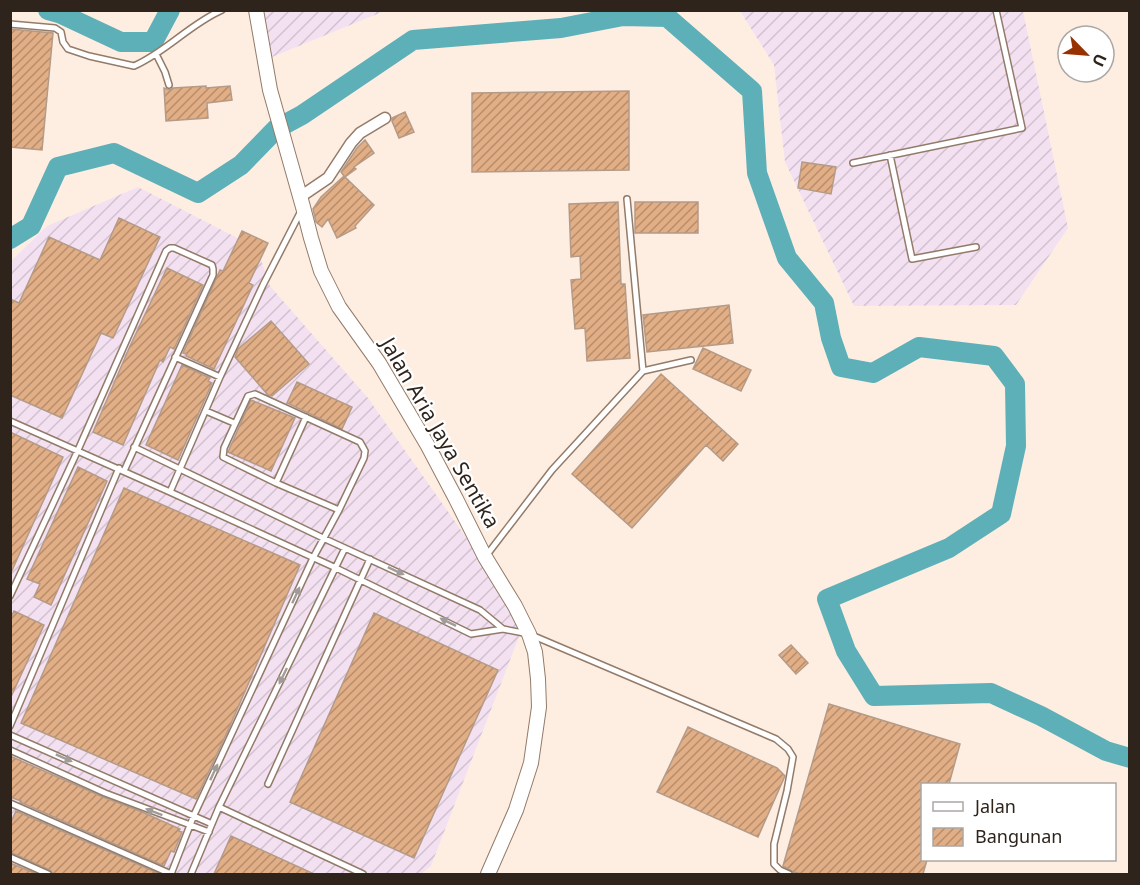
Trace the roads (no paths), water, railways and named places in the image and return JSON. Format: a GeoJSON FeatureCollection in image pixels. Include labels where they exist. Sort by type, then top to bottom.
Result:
{"type":"FeatureCollection","features":[{"type":"Feature","properties":{"kind":"street","name":"Jalan Aria Jaya Sentika"},"geometry":{"type":"LineString","coordinates":[[256,10],[270,90],[321,271],[339,307],[379,363],[456,500],[485,557],[516,606],[535,652],[539,707],[531,763],[516,810],[488,874]]}},
{"type":"Feature","properties":{"kind":"street"},"geometry":{"type":"LineString","coordinates":[[302,202],[328,178],[360,133],[385,118]]}},
{"type":"Feature","properties":{"kind":"lane"},"geometry":{"type":"LineString","coordinates":[[10,24],[55,28],[61,32],[63,42],[68,49],[89,56],[137,65],[156,54],[206,17],[222,10]]}},
{"type":"Feature","properties":{"kind":"lane"},"geometry":{"type":"LineString","coordinates":[[853,163],[1022,128],[996,10]]}},
{"type":"Feature","properties":{"kind":"lane"},"geometry":{"type":"LineString","coordinates":[[156,54],[169,85]]}},
{"type":"Feature","properties":{"kind":"lane"},"geometry":{"type":"LineString","coordinates":[[890,155],[912,259],[976,248]]}},
{"type":"Feature","properties":{"kind":"lane"},"geometry":{"type":"LineString","coordinates":[[627,199],[644,371]]}},
{"type":"Feature","properties":{"kind":"lane"},"geometry":{"type":"LineString","coordinates":[[170,492],[220,377],[302,202]]}},
{"type":"Feature","properties":{"kind":"lane"},"geometry":{"type":"LineString","coordinates":[[10,596],[78,450],[166,251],[174,248],[212,265],[213,275],[134,447],[121,470],[10,726]]}},
{"type":"Feature","properties":{"kind":"lane"},"geometry":{"type":"LineString","coordinates":[[174,357],[220,377]]}},
{"type":"Feature","properties":{"kind":"lane"},"geometry":{"type":"LineString","coordinates":[[485,557],[552,470],[644,371],[691,360]]}},
{"type":"Feature","properties":{"kind":"lane"},"geometry":{"type":"LineString","coordinates":[[10,803],[171,874],[194,815],[313,558],[339,510],[365,452],[360,442],[255,394],[248,396],[224,448],[224,457],[276,483],[339,510]]}},
{"type":"Feature","properties":{"kind":"lane"},"geometry":{"type":"LineString","coordinates":[[206,411],[234,423]]}},
{"type":"Feature","properties":{"kind":"lane"},"geometry":{"type":"LineString","coordinates":[[276,483],[306,417]]}},
{"type":"Feature","properties":{"kind":"lane"},"geometry":{"type":"LineString","coordinates":[[10,420],[336,568],[471,634],[503,629],[529,634],[776,739],[788,748],[793,757],[774,844],[774,864],[789,874]]}},
{"type":"Feature","properties":{"kind":"lane"},"geometry":{"type":"LineString","coordinates":[[134,447],[480,610],[503,629]]}},
{"type":"Feature","properties":{"kind":"lane"},"geometry":{"type":"LineString","coordinates":[[191,874],[219,807],[345,548]]}},
{"type":"Feature","properties":{"kind":"lane"},"geometry":{"type":"LineString","coordinates":[[268,784],[370,559]]}},
{"type":"Feature","properties":{"kind":"lane"},"geometry":{"type":"LineString","coordinates":[[10,735],[212,824]]}},
{"type":"Feature","properties":{"kind":"lane"},"geometry":{"type":"LineString","coordinates":[[10,750],[105,793],[208,832]]}},
{"type":"Feature","properties":{"kind":"lane"},"geometry":{"type":"LineString","coordinates":[[219,807],[363,874]]}},
{"type":"Feature","properties":{"kind":"lane"},"geometry":{"type":"LineString","coordinates":[[10,857],[48,874]]}},
{"type":"Feature","properties":{"kind":"waterway"},"geometry":{"type":"LineString","coordinates":[[48,10],[121,42],[153,42],[170,10]]}},
{"type":"Feature","properties":{"kind":"waterway"},"geometry":{"type":"LineString","coordinates":[[10,239],[31,226],[58,167],[114,153],[198,193],[241,165],[276,129],[302,115],[413,40],[561,28],[623,16],[667,17],[752,91],[757,173],[787,258],[824,303],[831,338],[841,367],[873,373],[919,347],[994,356],[1015,384],[1016,446],[1001,514],[949,548],[827,599],[846,651],[874,696],[991,693],[1041,716],[1106,751],[1130,758]]}}]}
